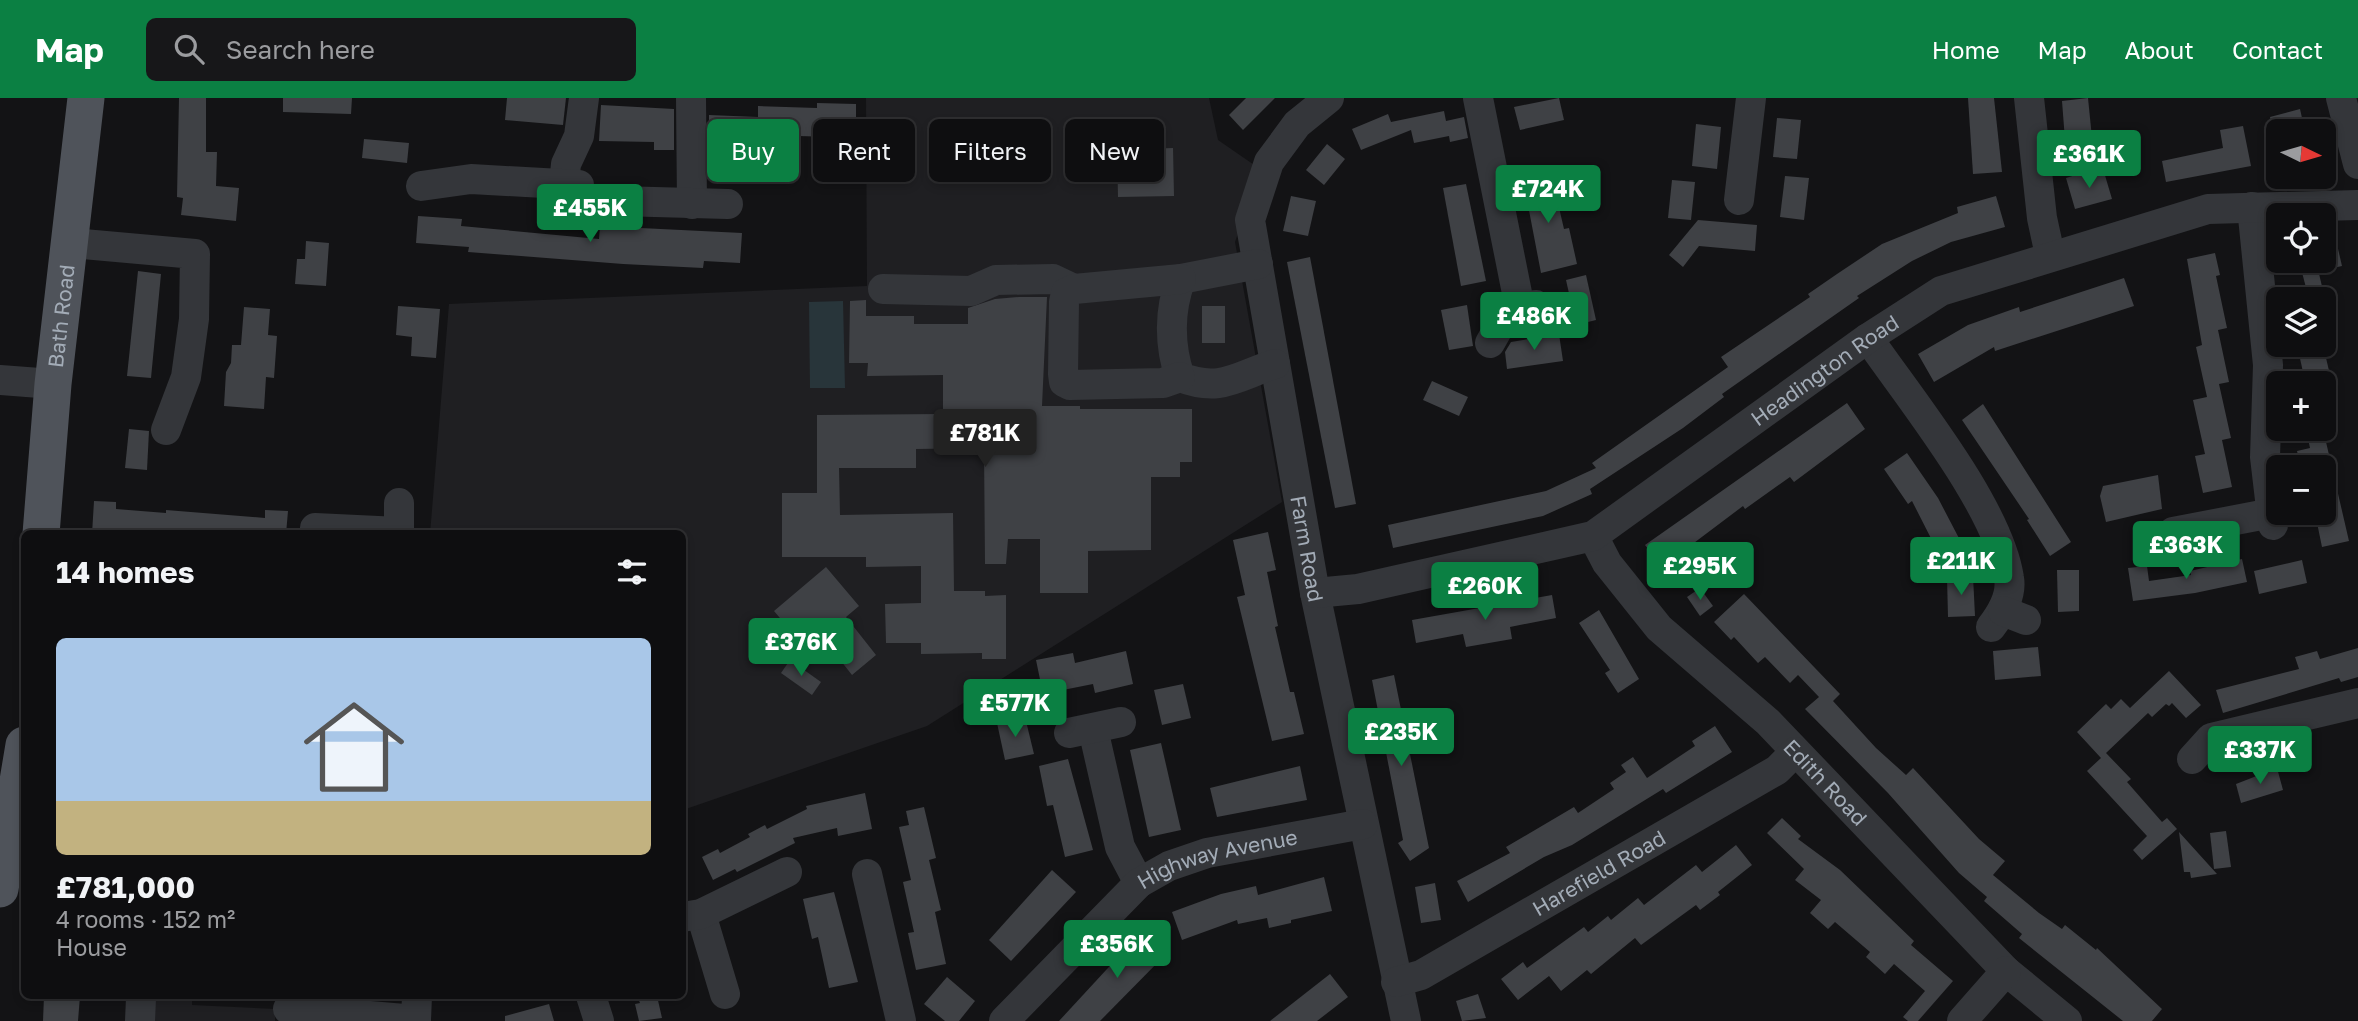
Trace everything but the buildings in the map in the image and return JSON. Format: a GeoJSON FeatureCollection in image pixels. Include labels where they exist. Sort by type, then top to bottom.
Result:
{"type":"FeatureCollection","features":[{"type":"Feature","properties":{"kind":"main road","name":"Bath Road"},"geometry":{"type":"LineString","coordinates":[[41,530],[53,384],[72,243],[86,98]]}},
{"type":"Feature","properties":{"kind":"main road"},"geometry":{"type":"LineString","coordinates":[[0,889],[21,763]]}},
{"type":"Feature","properties":{"kind":"street"},"geometry":{"type":"LineString","coordinates":[[421,186],[471,179],[571,185],[566,164],[579,136],[584,98]]}},
{"type":"Feature","properties":{"kind":"street"},"geometry":{"type":"LineString","coordinates":[[691,98],[692,204]]}},
{"type":"Feature","properties":{"kind":"street","name":"Farm Road"},"geometry":{"type":"LineString","coordinates":[[1329,98],[1297,124],[1269,162],[1250,220],[1315,593],[1406,1021]]}},
{"type":"Feature","properties":{"kind":"street"},"geometry":{"type":"LineString","coordinates":[[1478,98],[1530,306],[1508,311],[1490,343]]}},
{"type":"Feature","properties":{"kind":"street"},"geometry":{"type":"LineString","coordinates":[[1740,200],[1751,98]]}},
{"type":"Feature","properties":{"kind":"street"},"geometry":{"type":"LineString","coordinates":[[2029,98],[2042,218],[2050,255]]}},
{"type":"Feature","properties":{"kind":"street"},"geometry":{"type":"LineString","coordinates":[[2342,98],[2358,164]]}},
{"type":"Feature","properties":{"kind":"street"},"geometry":{"type":"LineString","coordinates":[[618,201],[728,204]]}},
{"type":"Feature","properties":{"kind":"street","name":"Headington Road"},"geometry":{"type":"LineString","coordinates":[[1315,593],[1359,589],[1593,536],[1868,338],[1941,292],[2050,255],[2208,209],[2358,205]]}},
{"type":"Feature","properties":{"kind":"street"},"geometry":{"type":"LineString","coordinates":[[2173,532],[2273,519],[2265,457],[2268,365],[2252,207]]}},
{"type":"Feature","properties":{"kind":"street"},"geometry":{"type":"LineString","coordinates":[[72,243],[195,254],[194,319],[186,377],[166,430]]}},
{"type":"Feature","properties":{"kind":"street"},"geometry":{"type":"LineString","coordinates":[[1258,264],[1181,279],[1074,289],[1066,293],[1063,302],[1065,382],[1070,386],[1163,383],[1180,377],[1200,385],[1233,382],[1275,363]]}},
{"type":"Feature","properties":{"kind":"street"},"geometry":{"type":"LineString","coordinates":[[883,289],[971,291],[996,280],[1053,279],[1074,289]]}},
{"type":"Feature","properties":{"kind":"street"},"geometry":{"type":"LineString","coordinates":[[1180,377],[1173,357],[1172,302],[1181,279]]}},
{"type":"Feature","properties":{"kind":"street"},"geometry":{"type":"LineString","coordinates":[[1868,338],[1966,479],[1998,541],[2010,580],[2007,619]]}},
{"type":"Feature","properties":{"kind":"street"},"geometry":{"type":"LineString","coordinates":[[0,380],[53,384]]}},
{"type":"Feature","properties":{"kind":"street"},"geometry":{"type":"LineString","coordinates":[[399,503],[399,530]]}},
{"type":"Feature","properties":{"kind":"street"},"geometry":{"type":"LineString","coordinates":[[315,522],[382,530]]}},
{"type":"Feature","properties":{"kind":"street","name":"Edith Road"},"geometry":{"type":"LineString","coordinates":[[1593,536],[1607,564],[1659,628],[1768,722],[2006,971],[2067,1021]]}},
{"type":"Feature","properties":{"kind":"street"},"geometry":{"type":"LineString","coordinates":[[2196,741],[2358,703]]}},
{"type":"Feature","properties":{"kind":"street"},"geometry":{"type":"LineString","coordinates":[[1094,728],[1120,847],[1139,883]]}},
{"type":"Feature","properties":{"kind":"street","name":"Harefield Road"},"geometry":{"type":"LineString","coordinates":[[1396,982],[1422,975],[1777,770],[1795,752]]}},
{"type":"Feature","properties":{"kind":"street","name":"Highway Avenue"},"geometry":{"type":"LineString","coordinates":[[1004,1021],[1139,883],[1169,866],[1207,853],[1363,824]]}},
{"type":"Feature","properties":{"kind":"street"},"geometry":{"type":"LineString","coordinates":[[725,994],[692,916],[787,872]]}},
{"type":"Feature","properties":{"kind":"street"},"geometry":{"type":"LineString","coordinates":[[867,874],[901,1021]]}},
{"type":"Feature","properties":{"kind":"street"},"geometry":{"type":"LineString","coordinates":[[1962,1021],[2006,971]]}},
{"type":"Feature","properties":{"kind":"street"},"geometry":{"type":"LineString","coordinates":[[288,1009],[416,1020],[417,999]]}},
{"type":"Feature","properties":{"kind":"street"},"geometry":{"type":"LineString","coordinates":[[592,999],[599,1021]]}},
{"type":"Feature","properties":{"kind":"shaded area"},"geometry":{"type":"Polygon","coordinates":[[[866,98],[1209,98],[1218,140],[1260,169],[1235,242],[1282,502],[927,726],[686,809],[686,530],[430,530],[449,304],[867,286],[866,182],[915,182],[915,119],[866,119],[866,98]]]}},
{"type":"Feature","properties":{"kind":"shaded area"},"geometry":{"type":"Polygon","coordinates":[[[843,301],[845,388],[810,388],[809,302],[843,301]]]}},
{"type":"Feature","properties":{"kind":"shaded area"},"geometry":{"type":"Polygon","coordinates":[[[127,999],[192,999],[192,1005],[275,1009],[275,1021],[126,1021],[127,999]]]}}]}
